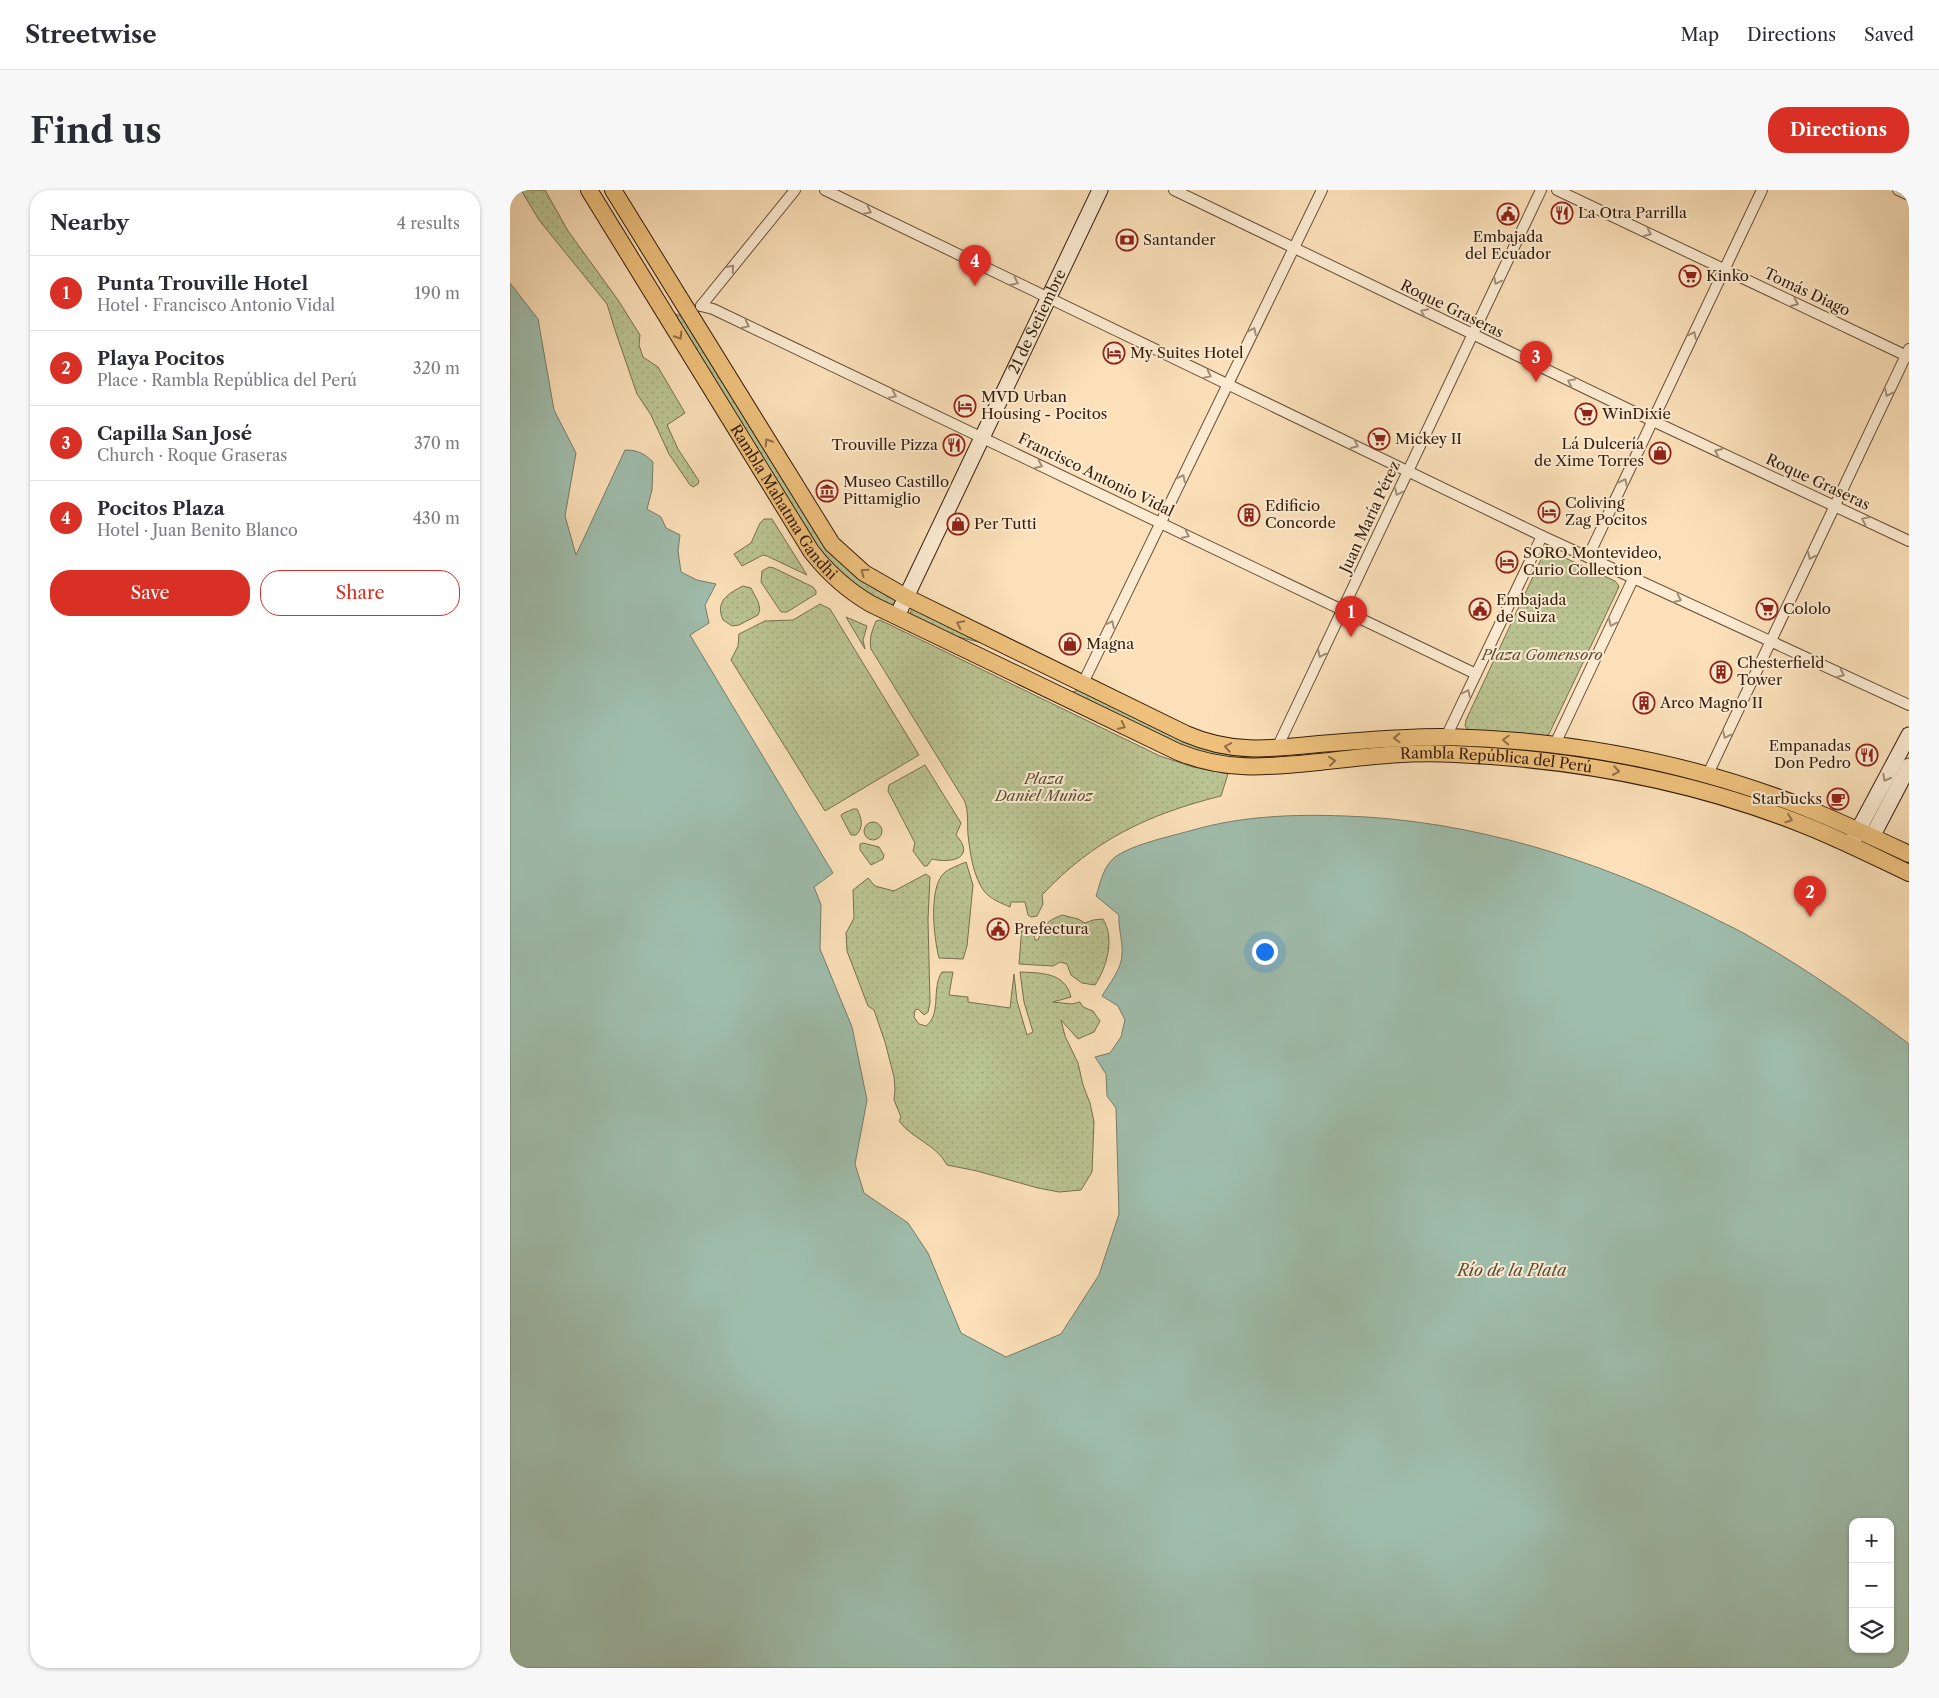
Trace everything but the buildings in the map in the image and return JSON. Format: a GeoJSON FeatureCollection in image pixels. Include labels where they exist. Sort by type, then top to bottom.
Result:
{"type":"FeatureCollection","features":[{"type":"Feature","properties":{"kind":"main road","name":"Rambla Mahatma Gandhi"},"geometry":{"type":"LineString","coordinates":[[589,190],[811,551],[829,572],[850,591],[897,616],[1078,704]]}},
{"type":"Feature","properties":{"kind":"main road"},"geometry":{"type":"LineString","coordinates":[[594,190],[609,205],[673,307],[682,312],[694,309]]}},
{"type":"Feature","properties":{"kind":"main road","name":"Rambla Mahatma Gandhi"},"geometry":{"type":"LineString","coordinates":[[613,190],[694,309],[832,544],[864,573],[906,597],[1082,684]]}},
{"type":"Feature","properties":{"kind":"main road"},"geometry":{"type":"LineString","coordinates":[[950,642],[980,646],[1066,688],[1082,684]]}},
{"type":"Feature","properties":{"kind":"main road","name":"Rambla República del Perú"},"geometry":{"type":"LineString","coordinates":[[1082,684],[1203,741],[1238,749],[1277,748],[1391,738],[1446,737],[1555,744],[1628,756],[1707,776],[1805,808],[1909,854]]}},
{"type":"Feature","properties":{"kind":"main road","name":"Rambla República del Perú"},"geometry":{"type":"LineString","coordinates":[[1078,704],[1178,752],[1211,762],[1258,768],[1383,756],[1454,754],[1571,764],[1624,773],[1717,796],[1799,823],[1909,873]]}},
{"type":"Feature","properties":{"kind":"street"},"geometry":{"type":"LineString","coordinates":[[694,309],[796,190]]}},
{"type":"Feature","properties":{"kind":"street"},"geometry":{"type":"LineString","coordinates":[[824,190],[1542,536],[1909,705]]}},
{"type":"Feature","properties":{"kind":"street","name":"21 de Setiembre"},"geometry":{"type":"LineString","coordinates":[[897,616],[1100,190]]}},
{"type":"Feature","properties":{"kind":"street","name":"Roque Graseras"},"geometry":{"type":"LineString","coordinates":[[1174,190],[1652,422],[1909,541]]}},
{"type":"Feature","properties":{"kind":"street"},"geometry":{"type":"LineString","coordinates":[[1082,684],[1322,190]]}},
{"type":"Feature","properties":{"kind":"street","name":"Juan María Pérez"},"geometry":{"type":"LineString","coordinates":[[1277,748],[1541,190]]}},
{"type":"Feature","properties":{"kind":"street","name":"Tomás Diago"},"geometry":{"type":"LineString","coordinates":[[1557,190],[1724,270],[1908,354]]}},
{"type":"Feature","properties":{"kind":"street"},"geometry":{"type":"LineString","coordinates":[[1588,557],[1762,190]]}},
{"type":"Feature","properties":{"kind":"street"},"geometry":{"type":"LineString","coordinates":[[1898,190],[1909,195]]}},
{"type":"Feature","properties":{"kind":"street","name":"Francisco Antonio Vidal"},"geometry":{"type":"LineString","coordinates":[[694,309],[713,309],[1476,674]]}},
{"type":"Feature","properties":{"kind":"street"},"geometry":{"type":"LineString","coordinates":[[1707,776],[1908,354]]}},
{"type":"Feature","properties":{"kind":"street"},"geometry":{"type":"LineString","coordinates":[[1446,737],[1542,536]]}},
{"type":"Feature","properties":{"kind":"street"},"geometry":{"type":"LineString","coordinates":[[1555,744],[1633,579]]}},
{"type":"Feature","properties":{"kind":"street"},"geometry":{"type":"LineString","coordinates":[[1865,833],[1909,735]]}},
{"type":"Feature","properties":{"kind":"street"},"geometry":{"type":"LineString","coordinates":[[1850,845],[1865,833],[1909,766]]}},
{"type":"Feature","properties":{"kind":"green space"},"geometry":{"type":"Polygon","coordinates":[[[521,190],[545,190],[568,231],[618,300],[640,335],[639,345],[643,357],[658,367],[685,413],[667,425],[678,449],[699,481],[693,487],[669,454],[651,415],[637,394],[607,304],[539,220],[521,190]]]}},
{"type":"Feature","properties":{"kind":"green space"},"geometry":{"type":"Polygon","coordinates":[[[675,314],[685,317],[820,538],[837,559],[854,574],[873,588],[897,601],[895,609],[877,601],[824,560],[675,314]]]}},
{"type":"Feature","properties":{"kind":"green space"},"geometry":{"type":"Polygon","coordinates":[[[764,519],[772,519],[807,575],[763,555],[742,566],[734,554],[751,543],[760,523],[764,519]]]}},
{"type":"Feature","properties":{"kind":"green space","name":"Plaza Gomensoro"},"geometry":{"type":"Polygon","coordinates":[[[1550,551],[1615,581],[1619,586],[1618,589],[1549,734],[1545,736],[1468,730],[1465,726],[1466,720],[1544,553],[1550,551]]]}},
{"type":"Feature","properties":{"kind":"green space"},"geometry":{"type":"Polygon","coordinates":[[[769,567],[813,587],[816,594],[787,612],[781,612],[761,582],[762,571],[769,567]]]}},
{"type":"Feature","properties":{"kind":"green space"},"geometry":{"type":"Polygon","coordinates":[[[743,586],[751,588],[760,608],[759,612],[758,615],[739,625],[732,626],[723,620],[720,608],[724,599],[743,586]]]}},
{"type":"Feature","properties":{"kind":"green space"},"geometry":{"type":"Polygon","coordinates":[[[820,604],[830,609],[919,755],[825,811],[731,660],[738,646],[739,634],[765,621],[793,620],[820,604]]]}},
{"type":"Feature","properties":{"kind":"green space"},"geometry":{"type":"Polygon","coordinates":[[[912,608],[1062,681],[982,643],[947,634],[909,616],[912,608]]]}},
{"type":"Feature","properties":{"kind":"green space"},"geometry":{"type":"Polygon","coordinates":[[[846,617],[867,626],[863,640],[865,649],[846,617]]]}},
{"type":"Feature","properties":{"kind":"green space","name":"Plaza Daniel Muñoz"},"geometry":{"type":"Polygon","coordinates":[[[880,620],[1160,756],[1193,767],[1228,774],[1221,796],[1170,811],[1102,844],[1061,876],[1042,895],[1043,904],[1037,916],[1031,917],[1028,915],[1025,902],[1011,902],[1010,907],[996,900],[984,891],[975,871],[968,835],[966,804],[871,649],[872,631],[876,621],[880,620]]]}},
{"type":"Feature","properties":{"kind":"green space"},"geometry":{"type":"Polygon","coordinates":[[[1080,690],[1231,755],[1249,757],[1284,755],[1284,757],[1240,759],[1193,752],[1072,692],[1080,690]]]}},
{"type":"Feature","properties":{"kind":"green space"},"geometry":{"type":"Polygon","coordinates":[[[925,765],[961,823],[956,835],[964,849],[963,854],[959,857],[947,860],[932,859],[927,866],[924,866],[913,851],[915,843],[888,791],[889,785],[925,765]]]}},
{"type":"Feature","properties":{"kind":"green space"},"geometry":{"type":"Polygon","coordinates":[[[853,809],[857,809],[861,823],[856,835],[851,835],[841,816],[853,809]]]}},
{"type":"Feature","properties":{"kind":"green space"},"geometry":{"type":"Polygon","coordinates":[[[873,822],[879,825],[882,831],[879,837],[873,840],[867,837],[864,831],[867,825],[873,822]]]}},
{"type":"Feature","properties":{"kind":"green space"},"geometry":{"type":"Polygon","coordinates":[[[860,844],[879,847],[884,855],[883,859],[871,865],[860,850],[860,844]]]}},
{"type":"Feature","properties":{"kind":"green space"},"geometry":{"type":"Polygon","coordinates":[[[966,862],[973,885],[967,946],[963,959],[939,958],[934,927],[936,890],[939,880],[944,873],[966,862]]]}},
{"type":"Feature","properties":{"kind":"green space"},"geometry":{"type":"Polygon","coordinates":[[[926,874],[930,877],[928,920],[930,1003],[928,1012],[924,1015],[918,1009],[915,1010],[914,1017],[919,1024],[926,1026],[934,1015],[937,986],[942,972],[953,972],[949,995],[968,997],[968,1002],[1010,1008],[1014,974],[1017,1001],[1027,1035],[1033,1032],[1024,1002],[1020,972],[1044,974],[1058,978],[1068,989],[1071,997],[1053,1002],[1072,1004],[1080,1002],[1083,1007],[1093,1011],[1100,1021],[1094,1032],[1078,1039],[1061,1020],[1065,1036],[1078,1063],[1094,1122],[1092,1172],[1081,1190],[1059,1192],[947,1165],[937,1152],[910,1133],[899,1121],[901,1117],[894,1100],[894,1077],[885,1042],[874,1010],[868,1006],[847,951],[846,933],[854,918],[853,890],[868,878],[875,886],[894,891],[926,874]]]}},
{"type":"Feature","properties":{"kind":"green space"},"geometry":{"type":"Polygon","coordinates":[[[1062,915],[1085,923],[1103,919],[1107,927],[1108,952],[1103,970],[1095,985],[1082,983],[1071,975],[1067,964],[1060,962],[1053,966],[1019,964],[1022,926],[1031,931],[1035,940],[1038,940],[1047,924],[1062,915]]]}},
{"type":"Feature","properties":{"kind":"water","name":"Río de la Plata"},"geometry":{"type":"Polygon","coordinates":[[[510,283],[538,319],[554,410],[576,453],[565,516],[576,555],[625,450],[633,451],[643,454],[653,462],[652,490],[647,509],[661,517],[666,528],[680,535],[678,551],[681,572],[697,580],[716,584],[705,605],[709,623],[690,635],[833,873],[814,887],[821,905],[820,949],[852,1027],[867,1100],[855,1164],[864,1193],[908,1223],[928,1253],[961,1333],[1006,1357],[1061,1334],[1099,1275],[1119,1214],[1116,1108],[1107,1096],[1106,1074],[1095,1057],[1110,1053],[1121,1037],[1125,1020],[1118,1006],[1102,996],[1120,965],[1122,949],[1119,915],[1096,896],[1103,874],[1110,862],[1125,851],[1148,842],[1212,825],[1249,819],[1326,815],[1392,819],[1439,825],[1531,846],[1621,876],[1741,932],[1813,975],[1909,1044],[1909,1668],[510,1668],[510,283]]]}},
{"type":"Feature","properties":{"kind":"place","name":"La Otra Parrilla"},"geometry":{"type":"Point","coordinates":[1562,213]}},
{"type":"Feature","properties":{"kind":"place","name":"Embajada del Ecuador"},"geometry":{"type":"Point","coordinates":[1508,214]}},
{"type":"Feature","properties":{"kind":"place","name":"Santander"},"geometry":{"type":"Point","coordinates":[1127,240]}},
{"type":"Feature","properties":{"kind":"place","name":"Kinko"},"geometry":{"type":"Point","coordinates":[1690,276]}},
{"type":"Feature","properties":{"kind":"place","name":"Pocitos Plaza"},"geometry":{"type":"Point","coordinates":[975,286]}},
{"type":"Feature","properties":{"kind":"place","name":"My Suites Hotel"},"geometry":{"type":"Point","coordinates":[1114,353]}},
{"type":"Feature","properties":{"kind":"place","name":"Capilla San José"},"geometry":{"type":"Point","coordinates":[1536,382]}},
{"type":"Feature","properties":{"kind":"place","name":"MVD Urban Housing - Pocitos"},"geometry":{"type":"Point","coordinates":[965,406]}},
{"type":"Feature","properties":{"kind":"place","name":"WinDixie"},"geometry":{"type":"Point","coordinates":[1586,414]}},
{"type":"Feature","properties":{"kind":"place","name":"Mickey II"},"geometry":{"type":"Point","coordinates":[1379,439]}},
{"type":"Feature","properties":{"kind":"place","name":"Trouville Pizza"},"geometry":{"type":"Point","coordinates":[954,445]}},
{"type":"Feature","properties":{"kind":"place","name":"Lá Dulcería de Xime Torres"},"geometry":{"type":"Point","coordinates":[1660,453]}},
{"type":"Feature","properties":{"kind":"place","name":"Museo Castillo Pittamiglio"},"geometry":{"type":"Point","coordinates":[827,491]}},
{"type":"Feature","properties":{"kind":"place","name":"Coliving Zag Pocitos"},"geometry":{"type":"Point","coordinates":[1549,512]}},
{"type":"Feature","properties":{"kind":"place","name":"Edificio Concorde"},"geometry":{"type":"Point","coordinates":[1249,515]}},
{"type":"Feature","properties":{"kind":"place","name":"Per Tutti"},"geometry":{"type":"Point","coordinates":[958,524]}},
{"type":"Feature","properties":{"kind":"place","name":"SORO Montevideo, Curio Collection"},"geometry":{"type":"Point","coordinates":[1507,562]}},
{"type":"Feature","properties":{"kind":"place","name":"Embajada de Suiza"},"geometry":{"type":"Point","coordinates":[1480,609]}},
{"type":"Feature","properties":{"kind":"place","name":"Cololo"},"geometry":{"type":"Point","coordinates":[1767,609]}},
{"type":"Feature","properties":{"kind":"place","name":"Punta Trouville Hotel"},"geometry":{"type":"Point","coordinates":[1351,637]}},
{"type":"Feature","properties":{"kind":"place","name":"Magna"},"geometry":{"type":"Point","coordinates":[1070,644]}},
{"type":"Feature","properties":{"kind":"place","name":"Chesterfield Tower"},"geometry":{"type":"Point","coordinates":[1721,672]}},
{"type":"Feature","properties":{"kind":"place","name":"Arco Magno II"},"geometry":{"type":"Point","coordinates":[1644,703]}},
{"type":"Feature","properties":{"kind":"place","name":"Empanadas Don Pedro"},"geometry":{"type":"Point","coordinates":[1867,755]}},
{"type":"Feature","properties":{"kind":"place","name":"Starbucks"},"geometry":{"type":"Point","coordinates":[1838,799]}},
{"type":"Feature","properties":{"kind":"place","name":"Playa Pocitos"},"geometry":{"type":"Point","coordinates":[1810,917]}},
{"type":"Feature","properties":{"kind":"place","name":"Prefectura"},"geometry":{"type":"Point","coordinates":[998,929]}}]}
